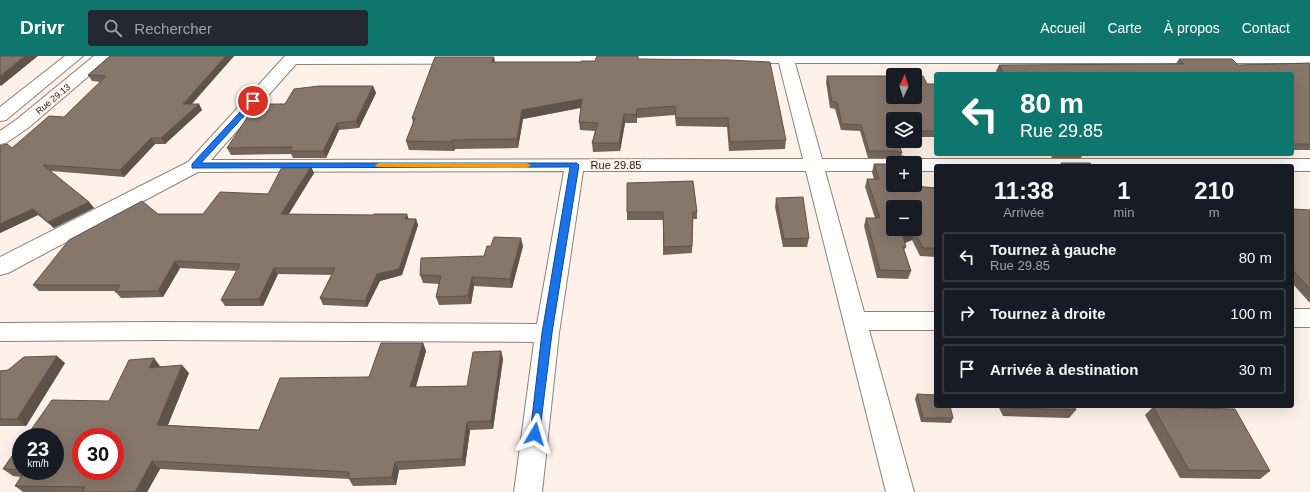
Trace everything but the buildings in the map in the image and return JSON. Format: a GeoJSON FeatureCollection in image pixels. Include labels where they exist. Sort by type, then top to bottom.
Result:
{"type":"FeatureCollection","features":[{"type":"Feature","properties":{"kind":"street","name":"Rue 29.13"},"geometry":{"type":"LineString","coordinates":[[0,116],[75,56]]}},
{"type":"Feature","properties":{"kind":"street","name":"Rue 29.13"},"geometry":{"type":"LineString","coordinates":[[0,139],[22,124],[104,56]]}},
{"type":"Feature","properties":{"kind":"street"},"geometry":{"type":"LineString","coordinates":[[0,267],[195,166],[293,57],[1310,58]]}},
{"type":"Feature","properties":{"kind":"street"},"geometry":{"type":"LineString","coordinates":[[785,57],[900,492]]}},
{"type":"Feature","properties":{"kind":"street"},"geometry":{"type":"LineString","coordinates":[[528,492],[547,333],[575,165]]}},
{"type":"Feature","properties":{"kind":"street","name":"Rue 29.85"},"geometry":{"type":"LineString","coordinates":[[195,166],[886,165]]}},
{"type":"Feature","properties":{"kind":"street"},"geometry":{"type":"LineString","coordinates":[[922,165],[934,165]]}},
{"type":"Feature","properties":{"kind":"street"},"geometry":{"type":"LineString","coordinates":[[1294,165],[1310,165]]}},
{"type":"Feature","properties":{"kind":"street"},"geometry":{"type":"LineString","coordinates":[[1294,318],[1310,318]]}},
{"type":"Feature","properties":{"kind":"street"},"geometry":{"type":"LineString","coordinates":[[854,321],[934,321]]}},
{"type":"Feature","properties":{"kind":"street"},"geometry":{"type":"LineString","coordinates":[[0,332],[158,331],[547,333]]}},
{"type":"Feature","properties":{"kind":"slow traffic"},"geometry":{"type":"LineString","coordinates":[[379,165],[527,165]]}},
{"type":"Feature","properties":{"kind":"route"},"geometry":{"type":"LineString","coordinates":[[253,101],[195,166],[575,165],[547,333],[535,434]]}}]}
